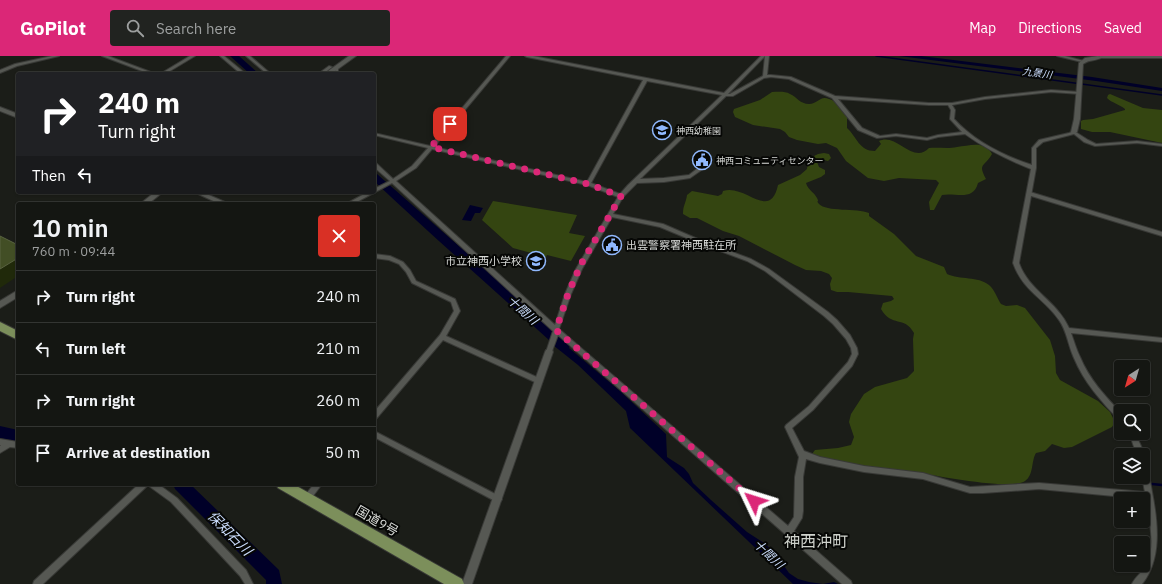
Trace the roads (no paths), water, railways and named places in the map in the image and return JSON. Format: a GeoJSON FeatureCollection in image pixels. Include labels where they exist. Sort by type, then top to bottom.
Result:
{"type":"FeatureCollection","features":[{"type":"Feature","properties":{"kind":"highway"},"geometry":{"type":"LineString","coordinates":[[0,326],[16,335]]}},
{"type":"Feature","properties":{"kind":"highway","name":"国道9号"},"geometry":{"type":"LineString","coordinates":[[286,486],[457,584]]}},
{"type":"Feature","properties":{"kind":"main road"},"geometry":{"type":"LineString","coordinates":[[330,72],[352,56]]}},
{"type":"Feature","properties":{"kind":"main road"},"geometry":{"type":"LineString","coordinates":[[146,202],[157,194]]}},
{"type":"Feature","properties":{"kind":"main road"},"geometry":{"type":"LineString","coordinates":[[0,305],[16,293]]}},
{"type":"Feature","properties":{"kind":"street"},"geometry":{"type":"LineString","coordinates":[[0,72],[36,58],[56,56]]}},
{"type":"Feature","properties":{"kind":"street"},"geometry":{"type":"LineString","coordinates":[[104,56],[148,72]]}},
{"type":"Feature","properties":{"kind":"street"},"geometry":{"type":"LineString","coordinates":[[165,72],[193,56]]}},
{"type":"Feature","properties":{"kind":"street"},"geometry":{"type":"LineString","coordinates":[[222,56],[242,72]]}},
{"type":"Feature","properties":{"kind":"street"},"geometry":{"type":"LineString","coordinates":[[248,56],[267,72]]}},
{"type":"Feature","properties":{"kind":"street"},"geometry":{"type":"LineString","coordinates":[[376,190],[392,182],[414,167],[508,56]]}},
{"type":"Feature","properties":{"kind":"street"},"geometry":{"type":"LineString","coordinates":[[527,56],[725,95],[731,95],[765,77],[790,78],[834,97],[919,104],[949,104],[985,98],[1051,91],[1079,93]]}},
{"type":"Feature","properties":{"kind":"street"},"geometry":{"type":"LineString","coordinates":[[467,584],[579,269],[621,196],[763,56]]}},
{"type":"Feature","properties":{"kind":"street"},"geometry":{"type":"LineString","coordinates":[[765,77],[767,56]]}},
{"type":"Feature","properties":{"kind":"street"},"geometry":{"type":"LineString","coordinates":[[1059,56],[1082,61]]}},
{"type":"Feature","properties":{"kind":"street"},"geometry":{"type":"LineString","coordinates":[[1074,132],[1077,119],[1082,61],[1086,57],[1162,57]]}},
{"type":"Feature","properties":{"kind":"street"},"geometry":{"type":"LineString","coordinates":[[323,72],[330,67]]}},
{"type":"Feature","properties":{"kind":"street"},"geometry":{"type":"LineString","coordinates":[[588,184],[646,79]]}},
{"type":"Feature","properties":{"kind":"street"},"geometry":{"type":"LineString","coordinates":[[834,97],[860,129],[879,137],[896,135],[927,139],[938,136],[966,133]]}},
{"type":"Feature","properties":{"kind":"street"},"geometry":{"type":"LineString","coordinates":[[949,104],[953,110],[952,119],[966,133],[999,152],[1034,168]]}},
{"type":"Feature","properties":{"kind":"street"},"geometry":{"type":"LineString","coordinates":[[0,109],[16,115]]}},
{"type":"Feature","properties":{"kind":"street"},"geometry":{"type":"LineString","coordinates":[[1074,132],[1086,141],[1095,144],[1137,142],[1162,145]]}},
{"type":"Feature","properties":{"kind":"street"},"geometry":{"type":"LineString","coordinates":[[1074,132],[1065,136],[1042,141],[1036,145],[1034,151],[1034,168],[1030,194],[1016,263],[1018,272],[1026,283],[1059,315],[1068,330],[1078,361],[1086,376],[1102,398],[1114,411]]}},
{"type":"Feature","properties":{"kind":"street"},"geometry":{"type":"LineString","coordinates":[[376,134],[588,184],[621,196]]}},
{"type":"Feature","properties":{"kind":"street"},"geometry":{"type":"LineString","coordinates":[[636,182],[690,176],[708,163]]}},
{"type":"Feature","properties":{"kind":"street"},"geometry":{"type":"LineString","coordinates":[[376,166],[556,332],[848,584]]}},
{"type":"Feature","properties":{"kind":"street"},"geometry":{"type":"LineString","coordinates":[[202,194],[220,202]]}},
{"type":"Feature","properties":{"kind":"street"},"geometry":{"type":"LineString","coordinates":[[353,202],[367,194]]}},
{"type":"Feature","properties":{"kind":"street"},"geometry":{"type":"LineString","coordinates":[[1030,194],[1162,234]]}},
{"type":"Feature","properties":{"kind":"street"},"geometry":{"type":"LineString","coordinates":[[611,215],[661,225],[755,263],[826,314],[846,336],[854,350],[855,354],[852,360],[811,408],[788,426],[788,430],[802,454],[799,476],[800,511],[798,518],[789,532]]}},
{"type":"Feature","properties":{"kind":"street"},"geometry":{"type":"LineString","coordinates":[[376,256],[390,258],[401,263],[414,282],[453,301],[457,311],[442,337],[376,415]]}},
{"type":"Feature","properties":{"kind":"street"},"geometry":{"type":"LineString","coordinates":[[1068,330],[1162,340]]}},
{"type":"Feature","properties":{"kind":"street"},"geometry":{"type":"LineString","coordinates":[[442,337],[539,381]]}},
{"type":"Feature","properties":{"kind":"street"},"geometry":{"type":"LineString","coordinates":[[376,435],[498,499]]}},
{"type":"Feature","properties":{"kind":"street"},"geometry":{"type":"LineString","coordinates":[[0,442],[16,445]]}},
{"type":"Feature","properties":{"kind":"street"},"geometry":{"type":"LineString","coordinates":[[0,450],[8,444]]}},
{"type":"Feature","properties":{"kind":"street"},"geometry":{"type":"LineString","coordinates":[[802,454],[820,460],[864,469],[923,476],[970,490],[1039,486],[1114,493]]}},
{"type":"Feature","properties":{"kind":"street"},"geometry":{"type":"LineString","coordinates":[[37,584],[142,486]]}},
{"type":"Feature","properties":{"kind":"street"},"geometry":{"type":"LineString","coordinates":[[155,486],[174,500],[243,573],[249,584]]}},
{"type":"Feature","properties":{"kind":"street"},"geometry":{"type":"LineString","coordinates":[[307,498],[316,486]]}},
{"type":"Feature","properties":{"kind":"street"},"geometry":{"type":"LineString","coordinates":[[1136,584],[1146,574],[1153,560],[1155,544],[1154,523],[1150,501]]}},
{"type":"Feature","properties":{"kind":"water","name":"九景川"},"geometry":{"type":"Polygon","coordinates":[[[899,56],[921,56],[1092,77],[1162,88],[1162,91],[1096,81],[899,56]]]}},
{"type":"Feature","properties":{"kind":"water"},"geometry":{"type":"Polygon","coordinates":[[[470,205],[483,208],[480,213],[475,213],[471,221],[462,220],[470,205]]]}},
{"type":"Feature","properties":{"kind":"water"},"geometry":{"type":"Polygon","coordinates":[[[556,337],[620,391],[666,434],[667,457],[684,468],[689,474],[693,483],[711,500],[747,532],[764,543],[775,553],[789,573],[798,579],[823,584],[793,584],[630,428],[626,411],[578,365],[553,345],[556,337]]]}},
{"type":"Feature","properties":{"kind":"water"},"geometry":{"type":"Polygon","coordinates":[[[834,582],[838,584],[823,584],[834,582]]]}},
{"type":"Feature","properties":{"kind":"waterway","name":"十間川"},"geometry":{"type":"LineString","coordinates":[[234,56],[253,72]]}},
{"type":"Feature","properties":{"kind":"waterway","name":"九景川"},"geometry":{"type":"LineString","coordinates":[[876,56],[1162,95]]}},
{"type":"Feature","properties":{"kind":"waterway","name":"十間川"},"geometry":{"type":"LineString","coordinates":[[376,178],[564,346]]}},
{"type":"Feature","properties":{"kind":"waterway","name":"保知石川"},"geometry":{"type":"LineString","coordinates":[[0,432],[16,436]]}},
{"type":"Feature","properties":{"kind":"waterway"},"geometry":{"type":"LineString","coordinates":[[1152,484],[1162,485]]}},
{"type":"Feature","properties":{"kind":"waterway","name":"保知石川"},"geometry":{"type":"LineString","coordinates":[[182,486],[273,576],[274,584]]}},
{"type":"Feature","properties":{"kind":"place","name":"神西幼稚園"},"geometry":{"type":"Point","coordinates":[662,130]}},
{"type":"Feature","properties":{"kind":"place","name":"神西コミュニティセンター"},"geometry":{"type":"Point","coordinates":[702,160]}},
{"type":"Feature","properties":{"kind":"place","name":"出雲警察署神西駐在所"},"geometry":{"type":"Point","coordinates":[612,245]}},
{"type":"Feature","properties":{"kind":"place","name":"市立神西小学校"},"geometry":{"type":"Point","coordinates":[536,261]}},
{"type":"Feature","properties":{"kind":"district","name":"神西沖町"},"geometry":{"type":"Point","coordinates":[816,541]}}]}
